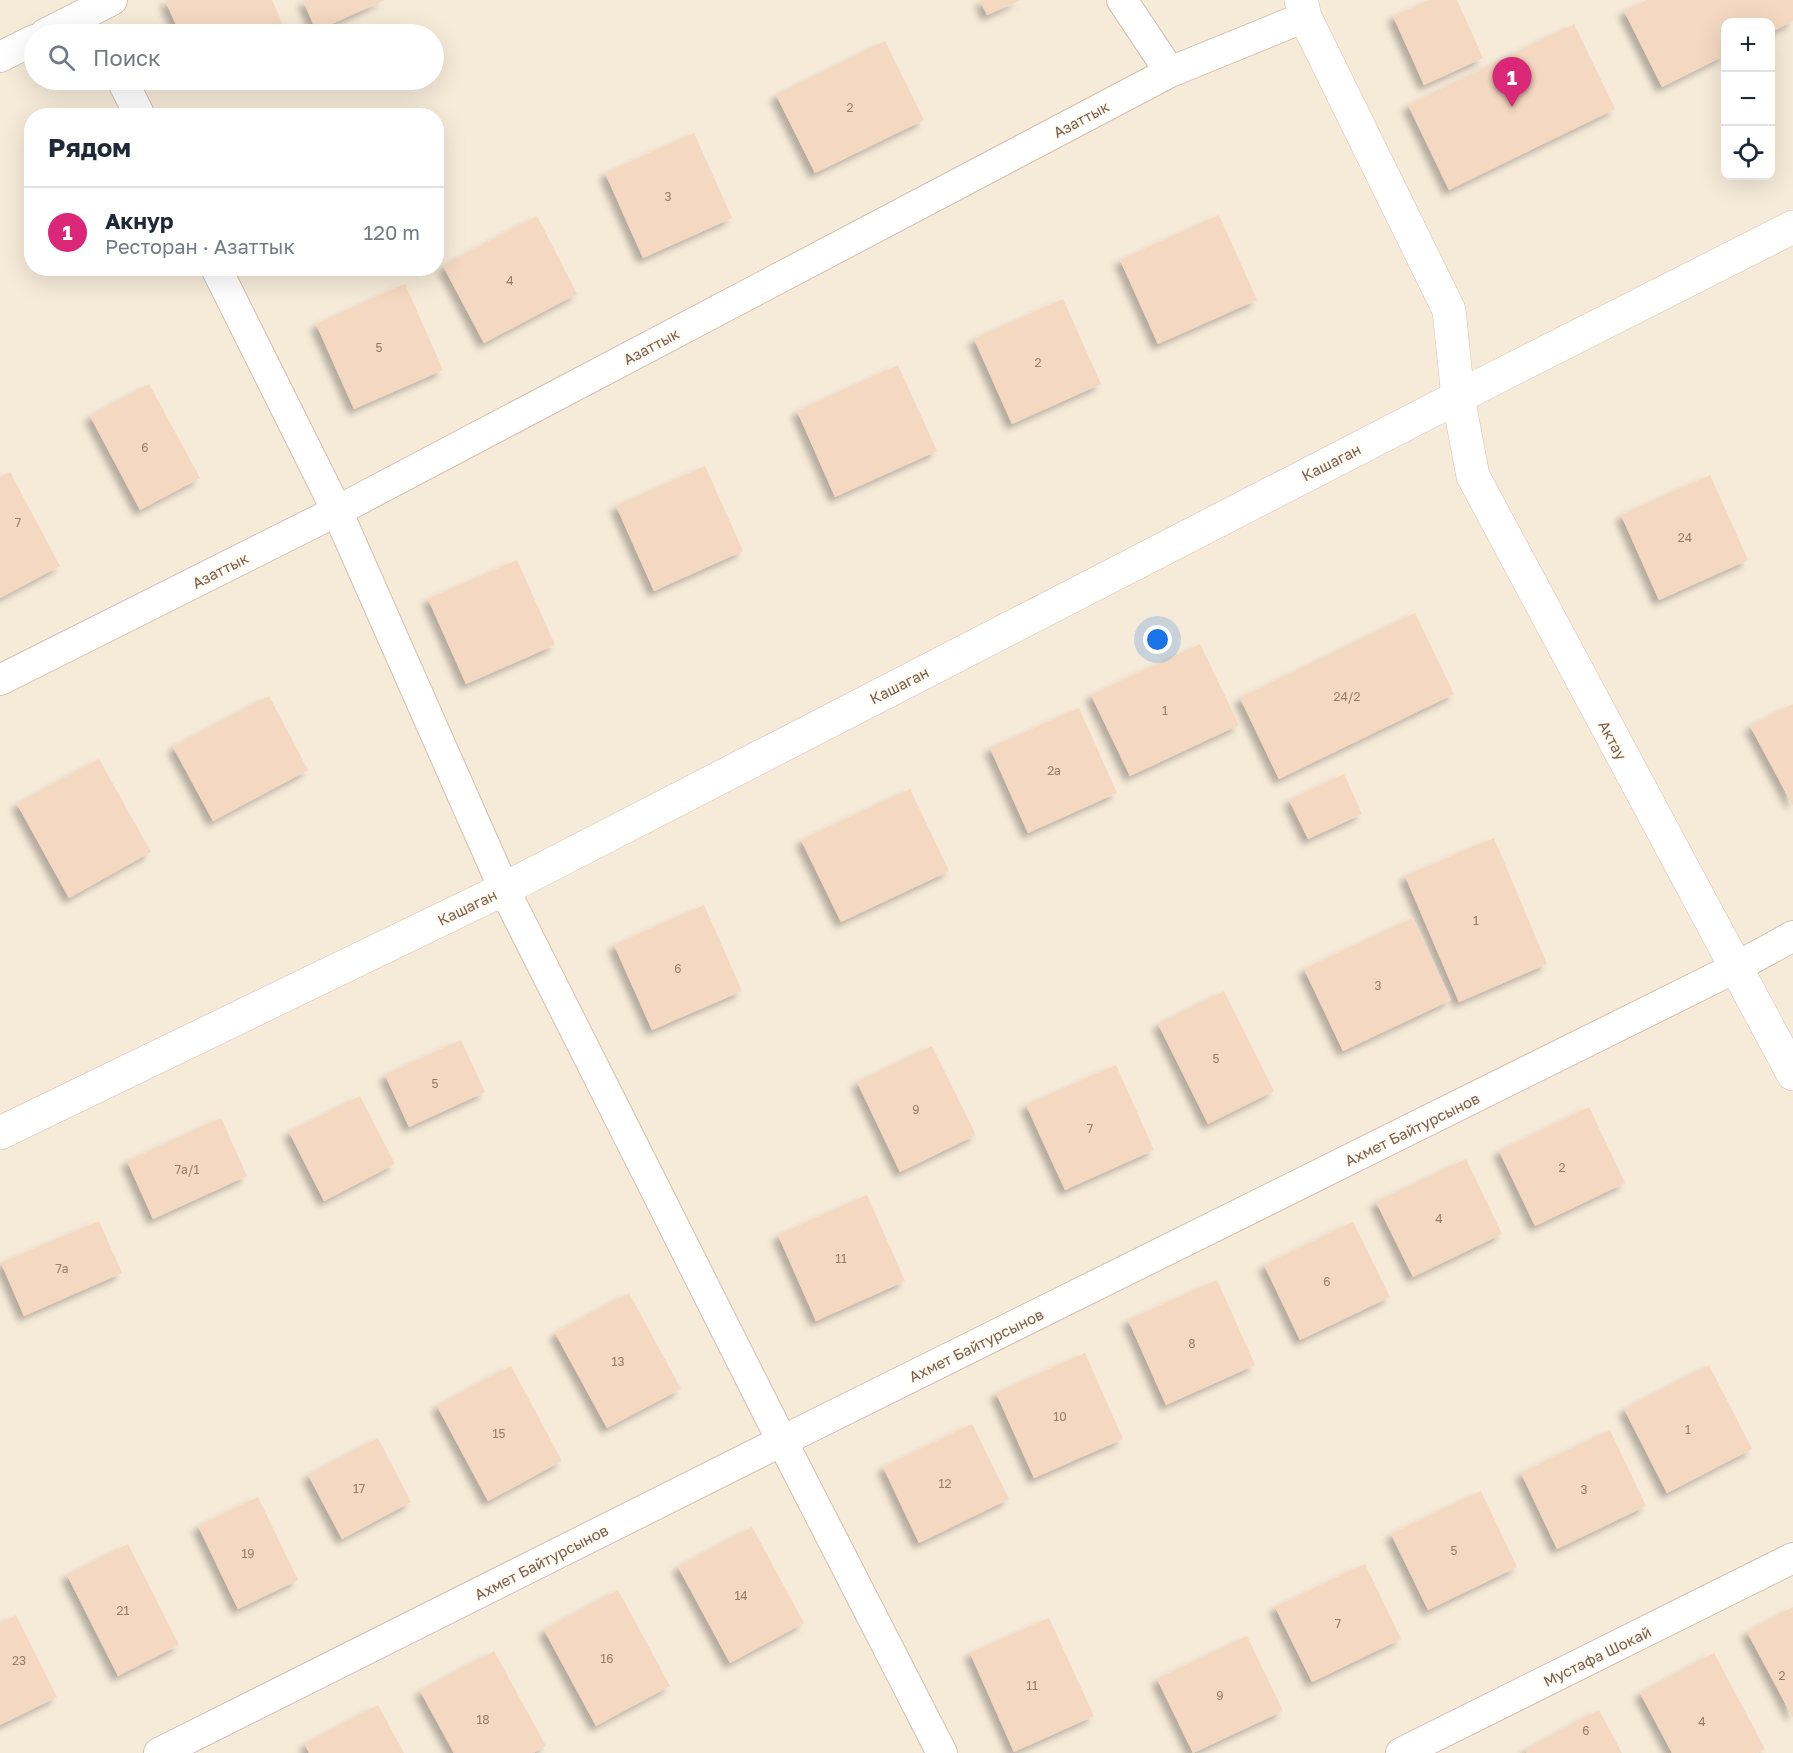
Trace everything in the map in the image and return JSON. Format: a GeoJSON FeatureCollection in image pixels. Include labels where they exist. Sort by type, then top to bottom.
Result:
{"type":"FeatureCollection","features":[{"type":"Feature","properties":{"kind":"street"},"geometry":{"type":"LineString","coordinates":[[1122,0],[1170,72]]}},
{"type":"Feature","properties":{"kind":"street","name":"Азаттык"},"geometry":{"type":"LineString","coordinates":[[0,680],[337,511],[1170,72],[1303,8]]}},
{"type":"Feature","properties":{"kind":"street","name":"Актау"},"geometry":{"type":"LineString","coordinates":[[1303,8],[1449,310],[1458,397],[1473,476],[1793,1074]]}},
{"type":"Feature","properties":{"kind":"street"},"geometry":{"type":"LineString","coordinates":[[68,24],[95,12]]}},
{"type":"Feature","properties":{"kind":"street"},"geometry":{"type":"LineString","coordinates":[[0,57],[24,45]]}},
{"type":"Feature","properties":{"kind":"street"},"geometry":{"type":"LineString","coordinates":[[127,90],[136,108]]}},
{"type":"Feature","properties":{"kind":"street","name":"Кашаган"},"geometry":{"type":"LineString","coordinates":[[0,1133],[504,889],[1458,397],[1793,227]]}},
{"type":"Feature","properties":{"kind":"street"},"geometry":{"type":"LineString","coordinates":[[220,276],[337,511],[504,889],[942,1753]]}},
{"type":"Feature","properties":{"kind":"street","name":"Ахмет Байтурсынов"},"geometry":{"type":"LineString","coordinates":[[159,1753],[1735,968],[1793,936]]}},
{"type":"Feature","properties":{"kind":"street","name":"Мустафа Шокай"},"geometry":{"type":"LineString","coordinates":[[1401,1753],[1793,1558]]}},
{"type":"Feature","properties":{"kind":"shaded area"},"geometry":{"type":"Polygon","coordinates":[[[0,0],[1793,0],[1793,1753],[0,1753],[0,0]]]}},
{"type":"Feature","properties":{"kind":"building"},"geometry":{"type":"Polygon","coordinates":[[[165,0],[272,0],[283,24],[176,24],[165,0]]]}},
{"type":"Feature","properties":{"kind":"building"},"geometry":{"type":"Polygon","coordinates":[[[303,0],[385,0],[332,24],[313,24],[303,0]]]}},
{"type":"Feature","properties":{"kind":"building"},"geometry":{"type":"Polygon","coordinates":[[[980,0],[1021,0],[987,15],[980,0]]]}},
{"type":"Feature","properties":{"kind":"building"},"geometry":{"type":"Polygon","coordinates":[[[1430,0],[1457,0],[1483,58],[1424,85],[1393,16],[1430,0]]]}},
{"type":"Feature","properties":{"kind":"building"},"geometry":{"type":"Polygon","coordinates":[[[1647,0],[1793,0],[1793,21],[1775,30],[1775,18],[1721,18],[1721,58],[1662,87],[1624,11],[1647,0]]]}},
{"type":"Feature","properties":{"kind":"building"},"geometry":{"type":"Polygon","coordinates":[[[1574,24],[1615,109],[1449,190],[1408,105],[1574,24]]]}},
{"type":"Feature","properties":{"kind":"building"},"geometry":{"type":"Polygon","coordinates":[[[885,41],[924,120],[815,173],[776,95],[885,41]]]}},
{"type":"Feature","properties":{"kind":"building"},"geometry":{"type":"Polygon","coordinates":[[[694,133],[732,218],[643,258],[605,173],[694,133]]]}},
{"type":"Feature","properties":{"kind":"building"},"geometry":{"type":"Polygon","coordinates":[[[1219,215],[1257,300],[1158,344],[1120,260],[1219,215]]]}},
{"type":"Feature","properties":{"kind":"building"},"geometry":{"type":"Polygon","coordinates":[[[537,216],[577,294],[484,343],[444,265],[537,216]]]}},
{"type":"Feature","properties":{"kind":"building"},"geometry":{"type":"Polygon","coordinates":[[[405,284],[443,370],[354,409],[316,324],[405,284]]]}},
{"type":"Feature","properties":{"kind":"building"},"geometry":{"type":"Polygon","coordinates":[[[1063,299],[1101,384],[1012,424],[974,339],[1063,299]]]}},
{"type":"Feature","properties":{"kind":"building"},"geometry":{"type":"Polygon","coordinates":[[[898,365],[937,451],[835,497],[797,411],[898,365]]]}},
{"type":"Feature","properties":{"kind":"building"},"geometry":{"type":"Polygon","coordinates":[[[149,384],[200,478],[140,510],[90,416],[149,384]]]}},
{"type":"Feature","properties":{"kind":"building"},"geometry":{"type":"Polygon","coordinates":[[[705,466],[743,551],[654,591],[616,506],[705,466]]]}},
{"type":"Feature","properties":{"kind":"building"},"geometry":{"type":"Polygon","coordinates":[[[10,472],[60,566],[0,598],[0,477],[10,472]]]}},
{"type":"Feature","properties":{"kind":"building"},"geometry":{"type":"Polygon","coordinates":[[[1710,475],[1748,560],[1659,600],[1621,515],[1710,475]]]}},
{"type":"Feature","properties":{"kind":"building"},"geometry":{"type":"Polygon","coordinates":[[[517,560],[555,645],[466,684],[428,599],[517,560]]]}},
{"type":"Feature","properties":{"kind":"building"},"geometry":{"type":"Polygon","coordinates":[[[1415,613],[1454,694],[1279,779],[1240,698],[1415,613]]]}},
{"type":"Feature","properties":{"kind":"building"},"geometry":{"type":"Polygon","coordinates":[[[1200,644],[1239,725],[1130,776],[1091,695],[1200,644]]]}},
{"type":"Feature","properties":{"kind":"building"},"geometry":{"type":"Polygon","coordinates":[[[269,696],[308,770],[213,821],[173,747],[269,696]]]}},
{"type":"Feature","properties":{"kind":"building"},"geometry":{"type":"Polygon","coordinates":[[[1793,704],[1793,806],[1750,726],[1793,704]]]}},
{"type":"Feature","properties":{"kind":"building"},"geometry":{"type":"Polygon","coordinates":[[[1079,708],[1117,793],[1028,833],[990,748],[1079,708]]]}},
{"type":"Feature","properties":{"kind":"building"},"geometry":{"type":"Polygon","coordinates":[[[99,759],[151,852],[69,898],[17,804],[99,759]]]}},
{"type":"Feature","properties":{"kind":"building"},"geometry":{"type":"Polygon","coordinates":[[[1344,774],[1362,814],[1308,839],[1289,800],[1344,774]]]}},
{"type":"Feature","properties":{"kind":"building"},"geometry":{"type":"Polygon","coordinates":[[[910,789],[949,871],[841,922],[801,840],[910,789]]]}},
{"type":"Feature","properties":{"kind":"building"},"geometry":{"type":"Polygon","coordinates":[[[1494,838],[1547,964],[1459,1002],[1405,876],[1494,838]]]}},
{"type":"Feature","properties":{"kind":"building"},"geometry":{"type":"Polygon","coordinates":[[[704,905],[742,991],[652,1030],[614,945],[704,905]]]}},
{"type":"Feature","properties":{"kind":"building"},"geometry":{"type":"Polygon","coordinates":[[[1413,918],[1451,1000],[1343,1051],[1304,969],[1413,918]]]}},
{"type":"Feature","properties":{"kind":"building"},"geometry":{"type":"Polygon","coordinates":[[[1224,991],[1274,1091],[1208,1124],[1158,1024],[1224,991]]]}},
{"type":"Feature","properties":{"kind":"building"},"geometry":{"type":"Polygon","coordinates":[[[461,1040],[485,1092],[409,1127],[385,1075],[461,1040]]]}},
{"type":"Feature","properties":{"kind":"building"},"geometry":{"type":"Polygon","coordinates":[[[932,1046],[976,1135],[900,1172],[857,1082],[932,1046]]]}},
{"type":"Feature","properties":{"kind":"building"},"geometry":{"type":"Polygon","coordinates":[[[1116,1065],[1154,1150],[1065,1190],[1026,1105],[1116,1065]]]}},
{"type":"Feature","properties":{"kind":"building"},"geometry":{"type":"Polygon","coordinates":[[[360,1096],[395,1164],[324,1201],[289,1132],[360,1096]]]}},
{"type":"Feature","properties":{"kind":"building"},"geometry":{"type":"Polygon","coordinates":[[[1589,1107],[1625,1183],[1535,1226],[1499,1151],[1589,1107]]]}},
{"type":"Feature","properties":{"kind":"building"},"geometry":{"type":"Polygon","coordinates":[[[221,1118],[247,1176],[153,1219],[127,1161],[221,1118]]]}},
{"type":"Feature","properties":{"kind":"building"},"geometry":{"type":"Polygon","coordinates":[[[1466,1159],[1502,1234],[1413,1277],[1376,1202],[1466,1159]]]}},
{"type":"Feature","properties":{"kind":"building"},"geometry":{"type":"Polygon","coordinates":[[[867,1195],[905,1281],[816,1321],[778,1235],[867,1195]]]}},
{"type":"Feature","properties":{"kind":"building"},"geometry":{"type":"Polygon","coordinates":[[[99,1221],[122,1273],[24,1316],[1,1263],[99,1221]]]}},
{"type":"Feature","properties":{"kind":"building"},"geometry":{"type":"Polygon","coordinates":[[[1353,1222],[1390,1297],[1300,1340],[1264,1265],[1353,1222]]]}},
{"type":"Feature","properties":{"kind":"building"},"geometry":{"type":"Polygon","coordinates":[[[1217,1280],[1255,1365],[1166,1405],[1128,1320],[1217,1280]]]}},
{"type":"Feature","properties":{"kind":"building"},"geometry":{"type":"Polygon","coordinates":[[[629,1293],[681,1389],[607,1428],[555,1333],[629,1293]]]}},
{"type":"Feature","properties":{"kind":"building"},"geometry":{"type":"Polygon","coordinates":[[[1085,1353],[1123,1439],[1034,1478],[996,1393],[1085,1353]]]}},
{"type":"Feature","properties":{"kind":"building"},"geometry":{"type":"Polygon","coordinates":[[[1709,1365],[1752,1449],[1667,1493],[1624,1409],[1709,1365]]]}},
{"type":"Feature","properties":{"kind":"building"},"geometry":{"type":"Polygon","coordinates":[[[511,1366],[562,1461],[488,1501],[437,1406],[511,1366]]]}},
{"type":"Feature","properties":{"kind":"building"},"geometry":{"type":"Polygon","coordinates":[[[972,1424],[1009,1499],[919,1543],[883,1467],[972,1424]]]}},
{"type":"Feature","properties":{"kind":"building"},"geometry":{"type":"Polygon","coordinates":[[[1610,1430],[1646,1506],[1557,1549],[1521,1473],[1610,1430]]]}},
{"type":"Feature","properties":{"kind":"building"},"geometry":{"type":"Polygon","coordinates":[[[378,1438],[411,1502],[342,1539],[308,1475],[378,1438]]]}},
{"type":"Feature","properties":{"kind":"building"},"geometry":{"type":"Polygon","coordinates":[[[1481,1491],[1517,1567],[1428,1610],[1391,1534],[1481,1491]]]}},
{"type":"Feature","properties":{"kind":"building"},"geometry":{"type":"Polygon","coordinates":[[[258,1497],[298,1580],[238,1609],[198,1526],[258,1497]]]}},
{"type":"Feature","properties":{"kind":"building"},"geometry":{"type":"Polygon","coordinates":[[[752,1527],[804,1623],[730,1663],[678,1567],[752,1527]]]}},
{"type":"Feature","properties":{"kind":"building"},"geometry":{"type":"Polygon","coordinates":[[[128,1544],[179,1645],[118,1676],[67,1575],[128,1544]]]}},
{"type":"Feature","properties":{"kind":"building"},"geometry":{"type":"Polygon","coordinates":[[[1365,1564],[1401,1639],[1312,1682],[1275,1607],[1365,1564]]]}},
{"type":"Feature","properties":{"kind":"building"},"geometry":{"type":"Polygon","coordinates":[[[618,1590],[670,1686],[596,1726],[544,1630],[618,1590]]]}},
{"type":"Feature","properties":{"kind":"building"},"geometry":{"type":"Polygon","coordinates":[[[1793,1607],[1793,1718],[1747,1632],[1793,1607]]]}},
{"type":"Feature","properties":{"kind":"building"},"geometry":{"type":"Polygon","coordinates":[[[16,1615],[57,1697],[0,1725],[0,1623],[16,1615]]]}},
{"type":"Feature","properties":{"kind":"building"},"geometry":{"type":"Polygon","coordinates":[[[1049,1618],[1094,1716],[1014,1752],[970,1653],[1049,1618]]]}},
{"type":"Feature","properties":{"kind":"building"},"geometry":{"type":"Polygon","coordinates":[[[1247,1636],[1283,1711],[1193,1753],[1157,1679],[1247,1636]]]}},
{"type":"Feature","properties":{"kind":"building"},"geometry":{"type":"Polygon","coordinates":[[[494,1651],[546,1746],[533,1753],[454,1753],[420,1691],[494,1651]]]}},
{"type":"Feature","properties":{"kind":"building"},"geometry":{"type":"Polygon","coordinates":[[[1714,1653],[1765,1749],[1757,1753],[1672,1753],[1640,1693],[1714,1653]]]}},
{"type":"Feature","properties":{"kind":"building"},"geometry":{"type":"Polygon","coordinates":[[[378,1705],[404,1753],[309,1753],[305,1744],[378,1705]]]}},
{"type":"Feature","properties":{"kind":"building"},"geometry":{"type":"Polygon","coordinates":[[[1599,1710],[1622,1753],[1527,1753],[1525,1750],[1599,1710]]]}},
{"type":"Feature","properties":{"kind":"place","name":"Акнур"},"geometry":{"type":"Point","coordinates":[1512,107]}}]}
